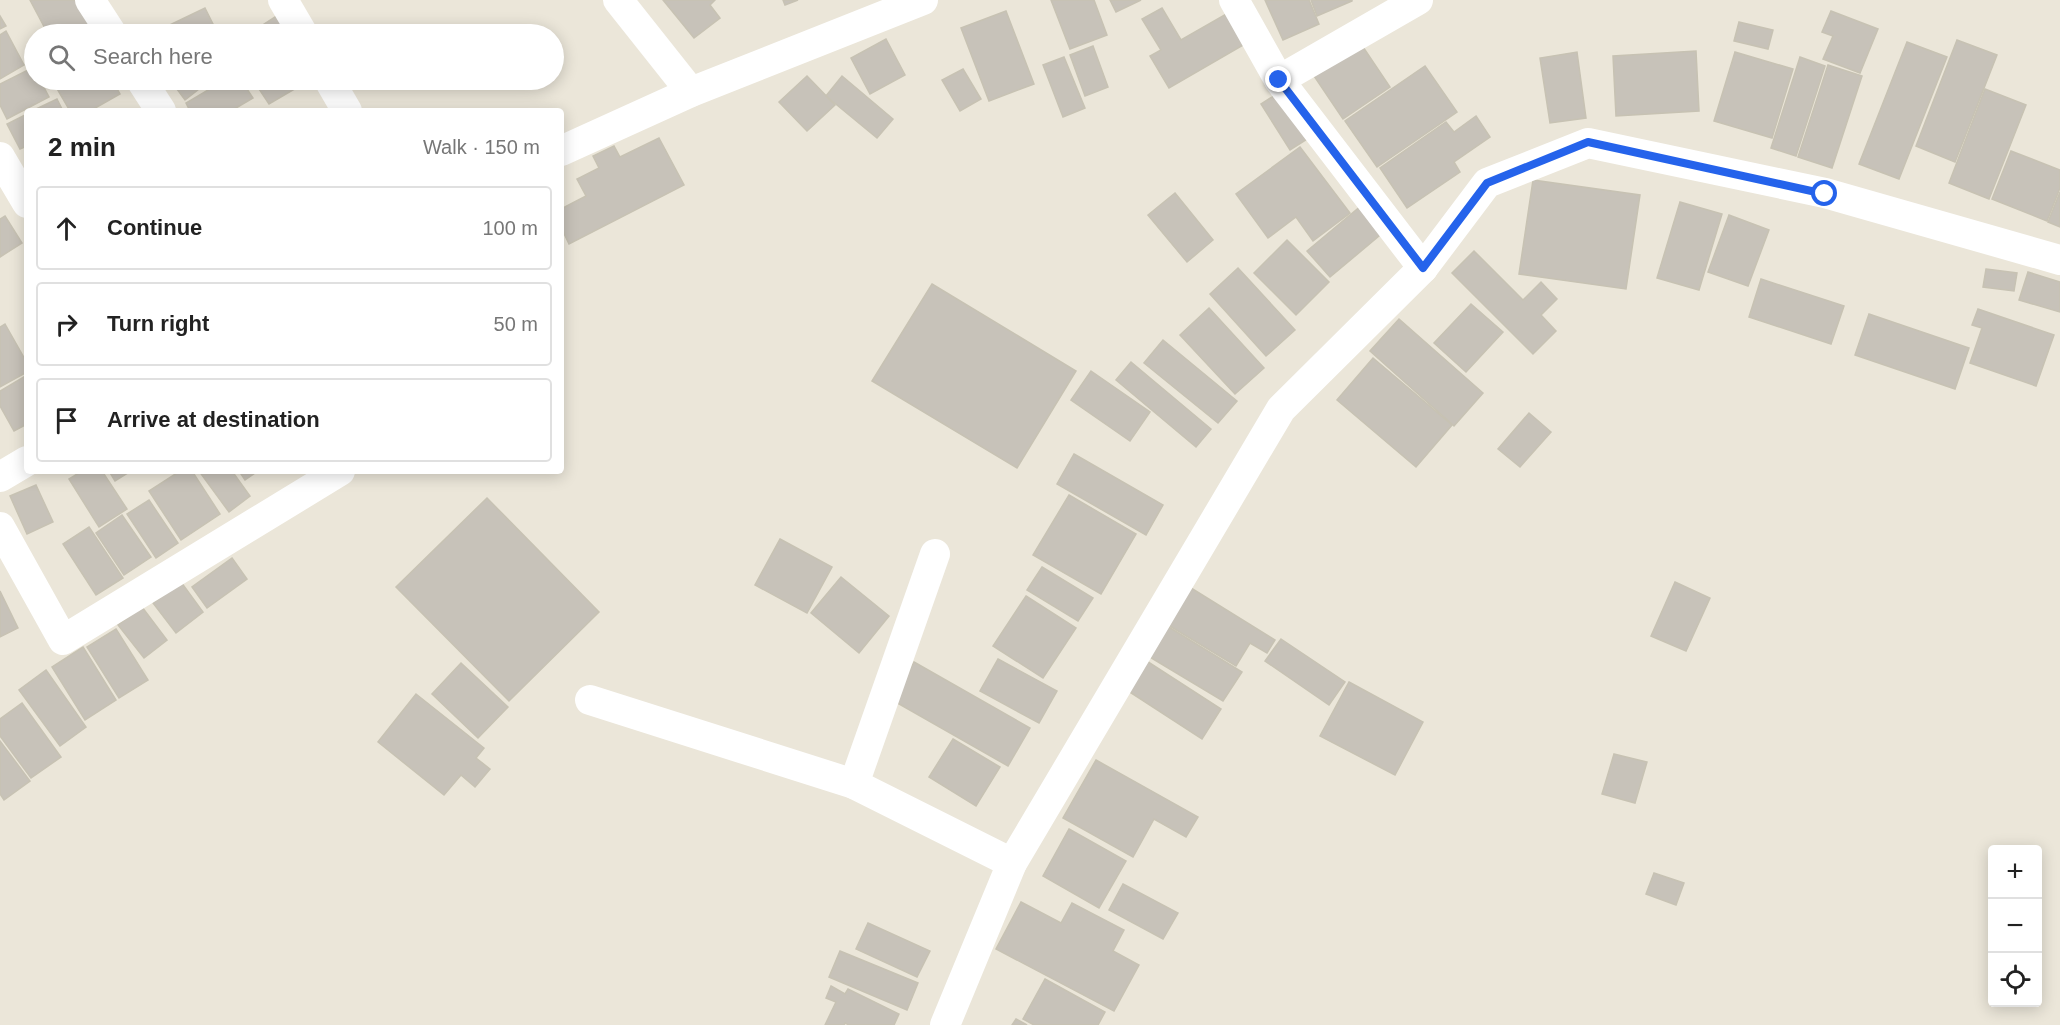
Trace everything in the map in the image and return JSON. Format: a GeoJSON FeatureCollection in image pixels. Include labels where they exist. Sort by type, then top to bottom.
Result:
{"type":"FeatureCollection","features":[{"type":"Feature","properties":{"kind":"street"},"geometry":{"type":"LineString","coordinates":[[90,0],[106,24]]}},
{"type":"Feature","properties":{"kind":"street"},"geometry":{"type":"LineString","coordinates":[[283,0],[297,24]]}},
{"type":"Feature","properties":{"kind":"street"},"geometry":{"type":"LineString","coordinates":[[618,0],[691,92]]}},
{"type":"Feature","properties":{"kind":"street"},"geometry":{"type":"LineString","coordinates":[[564,150],[691,92],[923,0]]}},
{"type":"Feature","properties":{"kind":"street"},"geometry":{"type":"LineString","coordinates":[[1234,0],[1279,80],[1423,268]]}},
{"type":"Feature","properties":{"kind":"street"},"geometry":{"type":"LineString","coordinates":[[1279,80],[1418,0]]}},
{"type":"Feature","properties":{"kind":"street"},"geometry":{"type":"LineString","coordinates":[[147,90],[159,108]]}},
{"type":"Feature","properties":{"kind":"street"},"geometry":{"type":"LineString","coordinates":[[335,90],[345,108]]}},
{"type":"Feature","properties":{"kind":"street"},"geometry":{"type":"LineString","coordinates":[[945,1025],[1012,864],[1281,409],[1423,268],[1487,183],[1588,142],[1825,194],[2060,260]]}},
{"type":"Feature","properties":{"kind":"street"},"geometry":{"type":"LineString","coordinates":[[0,157],[24,198]]}},
{"type":"Feature","properties":{"kind":"street"},"geometry":{"type":"LineString","coordinates":[[0,477],[24,463]]}},
{"type":"Feature","properties":{"kind":"street"},"geometry":{"type":"LineString","coordinates":[[0,527],[63,640],[335,474]]}},
{"type":"Feature","properties":{"kind":"street"},"geometry":{"type":"LineString","coordinates":[[854,784],[935,554]]}},
{"type":"Feature","properties":{"kind":"street"},"geometry":{"type":"LineString","coordinates":[[590,700],[854,784],[1012,864]]}},
{"type":"Feature","properties":{"kind":"building"},"geometry":{"type":"Polygon","coordinates":[[[30,0],[79,0],[91,24],[43,24],[30,0]]]}},
{"type":"Feature","properties":{"kind":"building"},"geometry":{"type":"Polygon","coordinates":[[[663,0],[715,0],[710,5],[720,18],[694,38],[663,0]]]}},
{"type":"Feature","properties":{"kind":"building"},"geometry":{"type":"Polygon","coordinates":[[[783,0],[798,0],[785,5],[783,0]]]}},
{"type":"Feature","properties":{"kind":"building"},"geometry":{"type":"Polygon","coordinates":[[[1051,0],[1094,0],[1107,35],[1070,49],[1051,0]]]}},
{"type":"Feature","properties":{"kind":"building"},"geometry":{"type":"Polygon","coordinates":[[[1110,0],[1141,0],[1116,12],[1110,0]]]}},
{"type":"Feature","properties":{"kind":"building"},"geometry":{"type":"Polygon","coordinates":[[[1265,0],[1309,0],[1319,24],[1283,40],[1265,0]]]}},
{"type":"Feature","properties":{"kind":"building"},"geometry":{"type":"Polygon","coordinates":[[[1311,0],[1352,0],[1352,1],[1317,16],[1311,0]]]}},
{"type":"Feature","properties":{"kind":"building"},"geometry":{"type":"Polygon","coordinates":[[[205,8],[213,24],[172,24],[205,8]]]}},
{"type":"Feature","properties":{"kind":"building"},"geometry":{"type":"Polygon","coordinates":[[[1162,8],[1181,40],[1228,13],[1245,44],[1169,88],[1150,56],[1161,50],[1142,19],[1162,8]]]}},
{"type":"Feature","properties":{"kind":"building"},"geometry":{"type":"Polygon","coordinates":[[[1006,11],[1034,84],[989,101],[961,28],[1006,11]]]}},
{"type":"Feature","properties":{"kind":"building"},"geometry":{"type":"Polygon","coordinates":[[[1831,11],[1878,29],[1860,73],[1823,59],[1833,36],[1822,32],[1831,11]]]}},
{"type":"Feature","properties":{"kind":"building"},"geometry":{"type":"Polygon","coordinates":[[[281,13],[288,24],[264,24],[281,13]]]}},
{"type":"Feature","properties":{"kind":"building"},"geometry":{"type":"Polygon","coordinates":[[[0,16],[6,26],[0,29],[0,16]]]}},
{"type":"Feature","properties":{"kind":"building"},"geometry":{"type":"Polygon","coordinates":[[[1739,22],[1773,30],[1768,49],[1734,41],[1739,22]]]}},
{"type":"Feature","properties":{"kind":"building"},"geometry":{"type":"Polygon","coordinates":[[[6,31],[24,65],[0,79],[0,35],[6,31]]]}},
{"type":"Feature","properties":{"kind":"building"},"geometry":{"type":"Polygon","coordinates":[[[886,39],[905,75],[870,94],[851,58],[886,39]]]}},
{"type":"Feature","properties":{"kind":"building"},"geometry":{"type":"Polygon","coordinates":[[[1957,40],[1997,55],[1955,162],[1916,146],[1957,40]]]}},
{"type":"Feature","properties":{"kind":"building"},"geometry":{"type":"Polygon","coordinates":[[[1359,41],[1390,87],[1343,119],[1312,73],[1359,41]]]}},
{"type":"Feature","properties":{"kind":"building"},"geometry":{"type":"Polygon","coordinates":[[[1907,42],[1947,57],[1899,179],[1859,164],[1907,42]]]}},
{"type":"Feature","properties":{"kind":"building"},"geometry":{"type":"Polygon","coordinates":[[[1093,46],[1108,87],[1085,96],[1070,55],[1093,46]]]}},
{"type":"Feature","properties":{"kind":"building"},"geometry":{"type":"Polygon","coordinates":[[[1696,51],[1699,111],[1616,116],[1613,56],[1696,51]]]}},
{"type":"Feature","properties":{"kind":"building"},"geometry":{"type":"Polygon","coordinates":[[[1577,52],[1586,118],[1550,123],[1540,58],[1577,52]]]}},
{"type":"Feature","properties":{"kind":"building"},"geometry":{"type":"Polygon","coordinates":[[[1735,52],[1793,69],[1772,138],[1714,121],[1735,52]]]}},
{"type":"Feature","properties":{"kind":"building"},"geometry":{"type":"Polygon","coordinates":[[[1064,57],[1085,108],[1063,117],[1043,65],[1064,57]]]}},
{"type":"Feature","properties":{"kind":"building"},"geometry":{"type":"Polygon","coordinates":[[[1800,57],[1825,66],[1796,156],[1771,148],[1800,57]]]}},
{"type":"Feature","properties":{"kind":"building"},"geometry":{"type":"Polygon","coordinates":[[[1828,65],[1862,76],[1832,168],[1798,157],[1828,65]]]}},
{"type":"Feature","properties":{"kind":"building"},"geometry":{"type":"Polygon","coordinates":[[[1425,66],[1457,112],[1377,167],[1345,121],[1425,66]]]}},
{"type":"Feature","properties":{"kind":"building"},"geometry":{"type":"Polygon","coordinates":[[[963,69],[981,99],[960,111],[942,80],[963,69]]]}},
{"type":"Feature","properties":{"kind":"building"},"geometry":{"type":"Polygon","coordinates":[[[24,72],[24,90],[45,90],[49,97],[24,108],[7,119],[0,105],[0,84],[24,72]]]}},
{"type":"Feature","properties":{"kind":"building"},"geometry":{"type":"Polygon","coordinates":[[[807,76],[835,105],[807,131],[779,102],[807,76]]]}},
{"type":"Feature","properties":{"kind":"building"},"geometry":{"type":"Polygon","coordinates":[[[842,76],[893,119],[877,138],[826,96],[842,76]]]}},
{"type":"Feature","properties":{"kind":"building"},"geometry":{"type":"Polygon","coordinates":[[[1985,89],[2026,105],[1989,199],[1949,183],[1985,89]]]}},
{"type":"Feature","properties":{"kind":"building"},"geometry":{"type":"Polygon","coordinates":[[[58,90],[118,90],[120,94],[95,108],[68,108],[58,90]]]}},
{"type":"Feature","properties":{"kind":"building"},"geometry":{"type":"Polygon","coordinates":[[[178,90],[198,90],[185,100],[178,90]]]}},
{"type":"Feature","properties":{"kind":"building"},"geometry":{"type":"Polygon","coordinates":[[[208,90],[248,90],[253,98],[236,108],[188,108],[186,103],[208,90]]]}},
{"type":"Feature","properties":{"kind":"building"},"geometry":{"type":"Polygon","coordinates":[[[260,90],[293,90],[269,104],[260,90]]]}},
{"type":"Feature","properties":{"kind":"building"},"geometry":{"type":"Polygon","coordinates":[[[1283,90],[1312,136],[1290,150],[1261,104],[1283,90]]]}},
{"type":"Feature","properties":{"kind":"building"},"geometry":{"type":"Polygon","coordinates":[[[57,99],[62,108],[38,108],[57,99]]]}},
{"type":"Feature","properties":{"kind":"building"},"geometry":{"type":"Polygon","coordinates":[[[24,116],[24,147],[20,149],[7,124],[24,116]]]}},
{"type":"Feature","properties":{"kind":"building"},"geometry":{"type":"Polygon","coordinates":[[[1476,116],[1490,137],[1454,162],[1460,172],[1407,208],[1380,168],[1446,122],[1454,132],[1476,116]]]}},
{"type":"Feature","properties":{"kind":"building"},"geometry":{"type":"Polygon","coordinates":[[[659,138],[684,185],[569,244],[564,233],[564,207],[586,196],[577,179],[599,168],[593,156],[614,146],[620,157],[659,138]]]}},
{"type":"Feature","properties":{"kind":"building"},"geometry":{"type":"Polygon","coordinates":[[[1300,147],[1350,213],[1313,241],[1296,217],[1268,238],[1236,194],[1300,147]]]}},
{"type":"Feature","properties":{"kind":"building"},"geometry":{"type":"Polygon","coordinates":[[[2011,151],[2060,170],[2060,188],[2047,221],[1992,199],[2011,151]]]}},
{"type":"Feature","properties":{"kind":"building"},"geometry":{"type":"Polygon","coordinates":[[[1533,180],[1640,195],[1626,289],[1519,274],[1533,180]]]}},
{"type":"Feature","properties":{"kind":"building"},"geometry":{"type":"Polygon","coordinates":[[[2060,192],[2060,227],[2048,222],[2060,192]]]}},
{"type":"Feature","properties":{"kind":"building"},"geometry":{"type":"Polygon","coordinates":[[[1175,193],[1213,240],[1187,262],[1148,215],[1175,193]]]}},
{"type":"Feature","properties":{"kind":"building"},"geometry":{"type":"Polygon","coordinates":[[[1680,202],[1722,214],[1699,290],[1657,278],[1680,202]]]}},
{"type":"Feature","properties":{"kind":"building"},"geometry":{"type":"Polygon","coordinates":[[[1362,205],[1385,231],[1330,277],[1307,251],[1362,205]]]}},
{"type":"Feature","properties":{"kind":"building"},"geometry":{"type":"Polygon","coordinates":[[[1729,215],[1769,230],[1748,286],[1708,272],[1729,215]]]}},
{"type":"Feature","properties":{"kind":"building"},"geometry":{"type":"Polygon","coordinates":[[[5,216],[22,243],[0,257],[0,219],[5,216]]]}},
{"type":"Feature","properties":{"kind":"building"},"geometry":{"type":"Polygon","coordinates":[[[1287,240],[1329,282],[1296,315],[1254,273],[1287,240]]]}},
{"type":"Feature","properties":{"kind":"building"},"geometry":{"type":"Polygon","coordinates":[[[1474,251],[1523,300],[1541,282],[1557,299],[1541,315],[1556,331],[1533,354],[1452,273],[1474,251]]]}},
{"type":"Feature","properties":{"kind":"building"},"geometry":{"type":"Polygon","coordinates":[[[1238,268],[1295,330],[1266,356],[1210,294],[1238,268]]]}},
{"type":"Feature","properties":{"kind":"building"},"geometry":{"type":"Polygon","coordinates":[[[1986,269],[2017,273],[2014,291],[1983,287],[1986,269]]]}},
{"type":"Feature","properties":{"kind":"building"},"geometry":{"type":"Polygon","coordinates":[[[2028,272],[2060,282],[2060,312],[2019,300],[2028,272]]]}},
{"type":"Feature","properties":{"kind":"building"},"geometry":{"type":"Polygon","coordinates":[[[1761,279],[1844,306],[1831,344],[1749,317],[1761,279]]]}},
{"type":"Feature","properties":{"kind":"building"},"geometry":{"type":"Polygon","coordinates":[[[932,284],[1076,371],[1017,468],[872,381],[932,284]]]}},
{"type":"Feature","properties":{"kind":"building"},"geometry":{"type":"Polygon","coordinates":[[[1471,304],[1503,332],[1466,372],[1434,343],[1471,304]]]}},
{"type":"Feature","properties":{"kind":"building"},"geometry":{"type":"Polygon","coordinates":[[[1209,308],[1264,368],[1235,394],[1180,335],[1209,308]]]}},
{"type":"Feature","properties":{"kind":"building"},"geometry":{"type":"Polygon","coordinates":[[[1978,309],[2054,335],[2036,386],[1970,363],[1982,328],[1972,325],[1978,309]]]}},
{"type":"Feature","properties":{"kind":"building"},"geometry":{"type":"Polygon","coordinates":[[[1869,314],[1969,348],[1955,389],[1855,355],[1869,314]]]}},
{"type":"Feature","properties":{"kind":"building"},"geometry":{"type":"Polygon","coordinates":[[[1399,319],[1483,393],[1454,426],[1370,351],[1399,319]]]}},
{"type":"Feature","properties":{"kind":"building"},"geometry":{"type":"Polygon","coordinates":[[[5,324],[24,358],[24,374],[0,387],[0,327],[5,324]]]}},
{"type":"Feature","properties":{"kind":"building"},"geometry":{"type":"Polygon","coordinates":[[[1163,340],[1237,401],[1218,423],[1144,363],[1163,340]]]}},
{"type":"Feature","properties":{"kind":"building"},"geometry":{"type":"Polygon","coordinates":[[[1373,358],[1452,425],[1416,467],[1337,400],[1373,358]]]}},
{"type":"Feature","properties":{"kind":"building"},"geometry":{"type":"Polygon","coordinates":[[[1131,362],[1211,429],[1196,447],[1116,380],[1131,362]]]}},
{"type":"Feature","properties":{"kind":"building"},"geometry":{"type":"Polygon","coordinates":[[[1091,371],[1150,412],[1130,441],[1071,400],[1091,371]]]}},
{"type":"Feature","properties":{"kind":"building"},"geometry":{"type":"Polygon","coordinates":[[[24,377],[24,426],[14,431],[0,406],[0,391],[24,377]]]}},
{"type":"Feature","properties":{"kind":"building"},"geometry":{"type":"Polygon","coordinates":[[[1529,413],[1551,432],[1520,467],[1498,449],[1529,413]]]}},
{"type":"Feature","properties":{"kind":"building"},"geometry":{"type":"Polygon","coordinates":[[[1074,454],[1163,505],[1146,535],[1057,484],[1074,454]]]}},
{"type":"Feature","properties":{"kind":"building"},"geometry":{"type":"Polygon","coordinates":[[[77,474],[104,474],[127,509],[99,527],[69,479],[77,474]]]}},
{"type":"Feature","properties":{"kind":"building"},"geometry":{"type":"Polygon","coordinates":[[[111,474],[126,474],[115,481],[111,474]]]}},
{"type":"Feature","properties":{"kind":"building"},"geometry":{"type":"Polygon","coordinates":[[[175,474],[194,474],[220,514],[181,540],[149,491],[175,474]]]}},
{"type":"Feature","properties":{"kind":"building"},"geometry":{"type":"Polygon","coordinates":[[[201,474],[234,474],[250,496],[229,512],[201,474]]]}},
{"type":"Feature","properties":{"kind":"building"},"geometry":{"type":"Polygon","coordinates":[[[241,474],[254,474],[245,480],[241,474]]]}},
{"type":"Feature","properties":{"kind":"building"},"geometry":{"type":"Polygon","coordinates":[[[36,485],[53,522],[27,534],[10,496],[36,485]]]}},
{"type":"Feature","properties":{"kind":"building"},"geometry":{"type":"Polygon","coordinates":[[[1069,495],[1136,534],[1101,594],[1033,555],[1069,495]]]}},
{"type":"Feature","properties":{"kind":"building"},"geometry":{"type":"Polygon","coordinates":[[[487,498],[599,612],[509,701],[396,587],[487,498]]]}},
{"type":"Feature","properties":{"kind":"building"},"geometry":{"type":"Polygon","coordinates":[[[149,500],[178,543],[156,558],[127,514],[149,500]]]}},
{"type":"Feature","properties":{"kind":"building"},"geometry":{"type":"Polygon","coordinates":[[[122,515],[151,557],[124,575],[96,533],[122,515]]]}},
{"type":"Feature","properties":{"kind":"building"},"geometry":{"type":"Polygon","coordinates":[[[89,527],[123,578],[96,595],[63,544],[89,527]]]}},
{"type":"Feature","properties":{"kind":"building"},"geometry":{"type":"Polygon","coordinates":[[[780,539],[832,567],[807,613],[755,585],[780,539]]]}},
{"type":"Feature","properties":{"kind":"building"},"geometry":{"type":"Polygon","coordinates":[[[232,558],[247,579],[207,608],[192,587],[232,558]]]}},
{"type":"Feature","properties":{"kind":"building"},"geometry":{"type":"Polygon","coordinates":[[[1042,567],[1093,598],[1078,621],[1027,590],[1042,567]]]}},
{"type":"Feature","properties":{"kind":"building"},"geometry":{"type":"Polygon","coordinates":[[[841,577],[889,616],[859,653],[811,613],[841,577]]]}},
{"type":"Feature","properties":{"kind":"building"},"geometry":{"type":"Polygon","coordinates":[[[181,582],[203,612],[176,633],[153,603],[181,582]]]}},
{"type":"Feature","properties":{"kind":"building"},"geometry":{"type":"Polygon","coordinates":[[[1675,582],[1710,598],[1686,651],[1651,636],[1675,582]]]}},
{"type":"Feature","properties":{"kind":"building"},"geometry":{"type":"Polygon","coordinates":[[[1191,588],[1275,640],[1267,653],[1250,643],[1236,666],[1168,625],[1191,588]]]}},
{"type":"Feature","properties":{"kind":"building"},"geometry":{"type":"Polygon","coordinates":[[[0,591],[18,628],[0,637],[0,591]]]}},
{"type":"Feature","properties":{"kind":"building"},"geometry":{"type":"Polygon","coordinates":[[[1026,596],[1076,628],[1043,678],[993,646],[1026,596]]]}},
{"type":"Feature","properties":{"kind":"building"},"geometry":{"type":"Polygon","coordinates":[[[142,607],[167,640],[144,658],[118,625],[142,607]]]}},
{"type":"Feature","properties":{"kind":"building"},"geometry":{"type":"Polygon","coordinates":[[[1167,626],[1242,672],[1223,701],[1148,656],[1167,626]]]}},
{"type":"Feature","properties":{"kind":"building"},"geometry":{"type":"Polygon","coordinates":[[[116,629],[148,680],[119,698],[87,647],[116,629]]]}},
{"type":"Feature","properties":{"kind":"building"},"geometry":{"type":"Polygon","coordinates":[[[1281,639],[1345,682],[1329,705],[1265,661],[1281,639]]]}},
{"type":"Feature","properties":{"kind":"building"},"geometry":{"type":"Polygon","coordinates":[[[83,647],[116,700],[85,720],[52,667],[83,647]]]}},
{"type":"Feature","properties":{"kind":"building"},"geometry":{"type":"Polygon","coordinates":[[[1142,658],[1221,709],[1202,739],[1122,687],[1142,658]]]}},
{"type":"Feature","properties":{"kind":"building"},"geometry":{"type":"Polygon","coordinates":[[[998,659],[1057,691],[1039,723],[980,691],[998,659]]]}},
{"type":"Feature","properties":{"kind":"building"},"geometry":{"type":"Polygon","coordinates":[[[914,662],[1030,728],[1008,766],[892,700],[914,662]]]}},
{"type":"Feature","properties":{"kind":"building"},"geometry":{"type":"Polygon","coordinates":[[[461,663],[508,707],[478,738],[432,694],[461,663]]]}},
{"type":"Feature","properties":{"kind":"building"},"geometry":{"type":"Polygon","coordinates":[[[46,670],[86,727],[60,746],[19,690],[46,670]]]}},
{"type":"Feature","properties":{"kind":"building"},"geometry":{"type":"Polygon","coordinates":[[[1349,682],[1423,722],[1395,775],[1320,736],[1349,682]]]}},
{"type":"Feature","properties":{"kind":"building"},"geometry":{"type":"Polygon","coordinates":[[[416,694],[484,748],[476,758],[490,769],[475,787],[461,775],[444,795],[378,742],[416,694]]]}},
{"type":"Feature","properties":{"kind":"building"},"geometry":{"type":"Polygon","coordinates":[[[22,703],[61,757],[31,778],[0,736],[0,719],[22,703]]]}},
{"type":"Feature","properties":{"kind":"building"},"geometry":{"type":"Polygon","coordinates":[[[953,739],[1000,767],[976,806],[929,777],[953,739]]]}},
{"type":"Feature","properties":{"kind":"building"},"geometry":{"type":"Polygon","coordinates":[[[0,741],[30,781],[4,800],[0,794],[0,741]]]}},
{"type":"Feature","properties":{"kind":"building"},"geometry":{"type":"Polygon","coordinates":[[[1614,754],[1647,762],[1635,803],[1602,794],[1614,754]]]}},
{"type":"Feature","properties":{"kind":"building"},"geometry":{"type":"Polygon","coordinates":[[[1096,760],[1198,817],[1186,837],[1154,819],[1133,857],[1063,818],[1096,760]]]}},
{"type":"Feature","properties":{"kind":"building"},"geometry":{"type":"Polygon","coordinates":[[[1069,829],[1126,861],[1099,908],[1043,876],[1069,829]]]}},
{"type":"Feature","properties":{"kind":"building"},"geometry":{"type":"Polygon","coordinates":[[[1654,873],[1684,883],[1676,905],[1646,894],[1654,873]]]}},
{"type":"Feature","properties":{"kind":"building"},"geometry":{"type":"Polygon","coordinates":[[[1123,884],[1178,913],[1163,939],[1109,910],[1123,884]]]}},
{"type":"Feature","properties":{"kind":"building"},"geometry":{"type":"Polygon","coordinates":[[[1021,902],[1061,923],[1072,903],[1124,930],[1113,951],[1139,965],[1114,1011],[996,949],[1021,902]]]}},
{"type":"Feature","properties":{"kind":"building"},"geometry":{"type":"Polygon","coordinates":[[[868,923],[930,951],[917,977],[856,949],[868,923]]]}},
{"type":"Feature","properties":{"kind":"building"},"geometry":{"type":"Polygon","coordinates":[[[840,951],[918,983],[907,1010],[829,977],[840,951]]]}},
{"type":"Feature","properties":{"kind":"building"},"geometry":{"type":"Polygon","coordinates":[[[1045,979],[1105,1012],[1098,1025],[1034,1025],[1023,1019],[1045,979]]]}},
{"type":"Feature","properties":{"kind":"building"},"geometry":{"type":"Polygon","coordinates":[[[831,986],[845,994],[848,989],[899,1014],[894,1025],[849,1025],[845,1023],[844,1025],[825,1025],[836,1002],[826,998],[831,986]]]}},
{"type":"Feature","properties":{"kind":"building"},"geometry":{"type":"Polygon","coordinates":[[[1016,1019],[1027,1025],[1012,1025],[1016,1019]]]}},
{"type":"Feature","properties":{"kind":"route"},"geometry":{"type":"LineString","coordinates":[[1279,80],[1423,268],[1487,183],[1588,142],[1825,194]]}}]}
